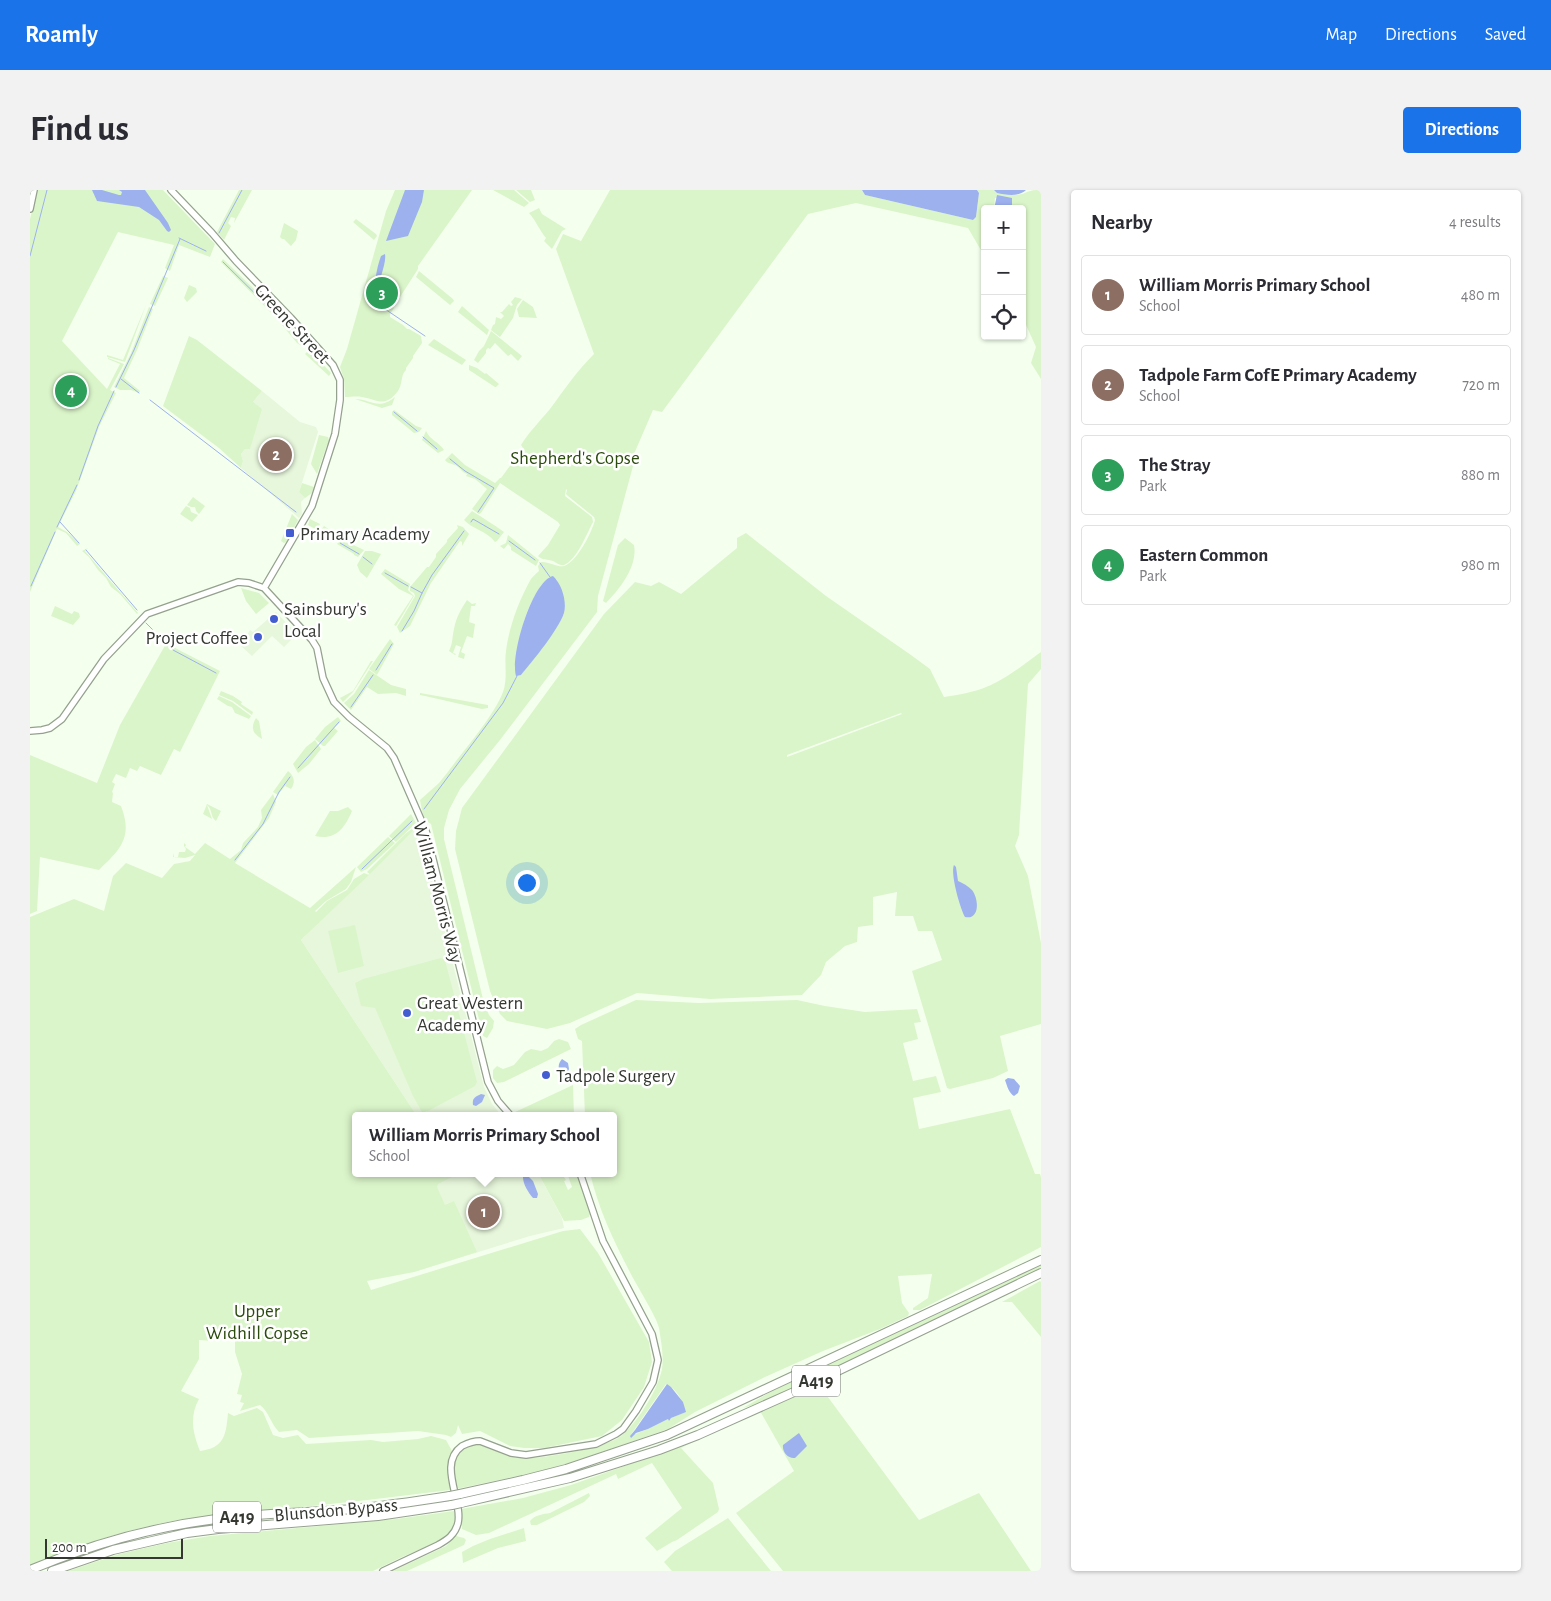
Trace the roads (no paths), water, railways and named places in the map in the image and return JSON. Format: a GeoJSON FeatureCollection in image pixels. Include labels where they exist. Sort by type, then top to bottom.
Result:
{"type":"FeatureCollection","features":[{"type":"Feature","properties":{"kind":"highway","name":"Blunsdon Bypass"},"geometry":{"type":"LineString","coordinates":[[30,1570],[108,1542],[186,1524],[217,1519],[388,1505],[450,1496],[584,1464],[667,1435],[1041,1260]]}},
{"type":"Feature","properties":{"kind":"highway","name":"Blunsdon Bypass"},"geometry":{"type":"LineString","coordinates":[[52,1571],[113,1550],[187,1533],[378,1516],[452,1505],[521,1491],[585,1474],[658,1450],[741,1416],[1041,1273]]}},
{"type":"Feature","properties":{"kind":"street"},"geometry":{"type":"LineString","coordinates":[[30,209],[34,190]]}},
{"type":"Feature","properties":{"kind":"street","name":"Greene Street"},"geometry":{"type":"LineString","coordinates":[[171,190],[333,365],[340,380],[340,400],[335,434],[312,506],[264,588]]}},
{"type":"Feature","properties":{"kind":"street"},"geometry":{"type":"LineString","coordinates":[[30,731],[50,728],[62,719],[104,659],[147,614],[234,583],[247,582],[264,588]]}},
{"type":"Feature","properties":{"kind":"street","name":"William Morris Way"},"geometry":{"type":"LineString","coordinates":[[264,588],[318,648],[323,678],[334,702],[348,717],[387,748],[396,762],[429,840],[488,1082],[497,1100],[508,1112]]}},
{"type":"Feature","properties":{"kind":"street"},"geometry":{"type":"LineString","coordinates":[[383,1571],[446,1541],[455,1530],[458,1520],[451,1465],[454,1454],[464,1445],[480,1441],[504,1451],[526,1455],[596,1444],[616,1434],[626,1425],[654,1382],[658,1360],[652,1334],[603,1241],[581,1177]]}},
{"type":"Feature","properties":{"kind":"water"},"geometry":{"type":"Polygon","coordinates":[[[92,190],[102,190],[121,195],[122,192],[119,190],[145,190],[171,230],[167,231],[159,220],[139,207],[97,201],[92,190]]]}},
{"type":"Feature","properties":{"kind":"water"},"geometry":{"type":"Polygon","coordinates":[[[405,190],[424,190],[422,202],[408,236],[386,241],[405,190]]]}},
{"type":"Feature","properties":{"kind":"water"},"geometry":{"type":"Polygon","coordinates":[[[862,190],[977,190],[979,193],[976,217],[973,220],[865,195],[862,190]]]}},
{"type":"Feature","properties":{"kind":"water"},"geometry":{"type":"Polygon","coordinates":[[[994,190],[1026,190],[1020,194],[1012,195],[997,193],[994,190]]]}},
{"type":"Feature","properties":{"kind":"water"},"geometry":{"type":"Polygon","coordinates":[[[997,195],[1012,198],[1012,205],[995,205],[997,195]]]}},
{"type":"Feature","properties":{"kind":"water"},"geometry":{"type":"Polygon","coordinates":[[[385,254],[377,301],[373,297],[376,276],[381,256],[385,254]]]}},
{"type":"Feature","properties":{"kind":"water"},"geometry":{"type":"Polygon","coordinates":[[[553,576],[563,593],[564,613],[557,628],[538,654],[521,675],[516,676],[516,653],[524,620],[538,591],[545,581],[553,576]]]}},
{"type":"Feature","properties":{"kind":"water"},"geometry":{"type":"Polygon","coordinates":[[[954,865],[958,881],[972,890],[976,898],[976,912],[970,917],[965,917],[958,899],[953,875],[954,865]]]}},
{"type":"Feature","properties":{"kind":"water"},"geometry":{"type":"Polygon","coordinates":[[[562,1059],[568,1063],[569,1069],[567,1075],[564,1076],[560,1073],[559,1067],[562,1059]]]}},
{"type":"Feature","properties":{"kind":"water"},"geometry":{"type":"Polygon","coordinates":[[[1008,1078],[1014,1079],[1020,1086],[1018,1093],[1014,1096],[1009,1091],[1005,1080],[1008,1078]]]}},
{"type":"Feature","properties":{"kind":"water"},"geometry":{"type":"Polygon","coordinates":[[[481,1094],[485,1095],[482,1102],[476,1106],[473,1105],[474,1098],[481,1094]]]}},
{"type":"Feature","properties":{"kind":"water"},"geometry":{"type":"Polygon","coordinates":[[[523,1177],[529,1177],[533,1181],[538,1194],[537,1198],[533,1198],[525,1185],[523,1177]]]}},
{"type":"Feature","properties":{"kind":"water"},"geometry":{"type":"Polygon","coordinates":[[[667,1384],[683,1402],[686,1412],[671,1418],[669,1421],[668,1419],[636,1433],[631,1438],[630,1436],[667,1384]]]}},
{"type":"Feature","properties":{"kind":"water"},"geometry":{"type":"Polygon","coordinates":[[[799,1433],[807,1446],[795,1458],[790,1457],[785,1452],[783,1445],[799,1433]]]}},
{"type":"Feature","properties":{"kind":"waterway"},"geometry":{"type":"LineString","coordinates":[[30,256],[47,190]]}},
{"type":"Feature","properties":{"kind":"waterway"},"geometry":{"type":"LineString","coordinates":[[219,233],[242,190]]}},
{"type":"Feature","properties":{"kind":"waterway"},"geometry":{"type":"LineString","coordinates":[[179,238],[206,251]]}},
{"type":"Feature","properties":{"kind":"waterway"},"geometry":{"type":"LineString","coordinates":[[116,387],[134,350],[180,239]]}},
{"type":"Feature","properties":{"kind":"waterway"},"geometry":{"type":"LineString","coordinates":[[223,262],[302,342]]}},
{"type":"Feature","properties":{"kind":"waterway"},"geometry":{"type":"LineString","coordinates":[[376,300],[379,305],[425,336]]}},
{"type":"Feature","properties":{"kind":"waterway"},"geometry":{"type":"LineString","coordinates":[[121,379],[139,393]]}},
{"type":"Feature","properties":{"kind":"waterway"},"geometry":{"type":"LineString","coordinates":[[79,480],[98,426],[114,391]]}},
{"type":"Feature","properties":{"kind":"waterway"},"geometry":{"type":"LineString","coordinates":[[150,400],[296,512]]}},
{"type":"Feature","properties":{"kind":"waterway"},"geometry":{"type":"LineString","coordinates":[[394,412],[417,431]]}},
{"type":"Feature","properties":{"kind":"waterway"},"geometry":{"type":"LineString","coordinates":[[423,437],[437,449]]}},
{"type":"Feature","properties":{"kind":"waterway"},"geometry":{"type":"LineString","coordinates":[[450,459],[465,471],[494,488],[478,512]]}},
{"type":"Feature","properties":{"kind":"waterway"},"geometry":{"type":"LineString","coordinates":[[57,527],[77,485]]}},
{"type":"Feature","properties":{"kind":"waterway"},"geometry":{"type":"LineString","coordinates":[[471,522],[473,519],[499,534]]}},
{"type":"Feature","properties":{"kind":"waterway"},"geometry":{"type":"LineString","coordinates":[[60,522],[79,543]]}},
{"type":"Feature","properties":{"kind":"waterway"},"geometry":{"type":"LineString","coordinates":[[402,631],[432,575],[464,531]]}},
{"type":"Feature","properties":{"kind":"waterway"},"geometry":{"type":"LineString","coordinates":[[31,586],[55,532]]}},
{"type":"Feature","properties":{"kind":"waterway"},"geometry":{"type":"LineString","coordinates":[[323,532],[332,538]]}},
{"type":"Feature","properties":{"kind":"waterway"},"geometry":{"type":"LineString","coordinates":[[509,541],[535,560]]}},
{"type":"Feature","properties":{"kind":"waterway"},"geometry":{"type":"LineString","coordinates":[[340,543],[359,554]]}},
{"type":"Feature","properties":{"kind":"waterway"},"geometry":{"type":"LineString","coordinates":[[86,550],[137,610]]}},
{"type":"Feature","properties":{"kind":"waterway"},"geometry":{"type":"LineString","coordinates":[[363,557],[372,564]]}},
{"type":"Feature","properties":{"kind":"waterway"},"geometry":{"type":"LineString","coordinates":[[540,563],[550,577]]}},
{"type":"Feature","properties":{"kind":"waterway"},"geometry":{"type":"LineString","coordinates":[[385,573],[408,586]]}},
{"type":"Feature","properties":{"kind":"waterway"},"geometry":{"type":"LineString","coordinates":[[411,587],[422,593]]}},
{"type":"Feature","properties":{"kind":"waterway"},"geometry":{"type":"LineString","coordinates":[[146,623],[173,650],[216,673]]}},
{"type":"Feature","properties":{"kind":"waterway"},"geometry":{"type":"LineString","coordinates":[[376,670],[392,644]]}},
{"type":"Feature","properties":{"kind":"waterway"},"geometry":{"type":"LineString","coordinates":[[351,707],[373,675]]}},
{"type":"Feature","properties":{"kind":"waterway"},"geometry":{"type":"LineString","coordinates":[[424,809],[503,703],[517,676]]}},
{"type":"Feature","properties":{"kind":"waterway"},"geometry":{"type":"LineString","coordinates":[[298,768],[339,722]]}},
{"type":"Feature","properties":{"kind":"waterway"},"geometry":{"type":"LineString","coordinates":[[235,860],[263,824],[279,792],[290,777]]}},
{"type":"Feature","properties":{"kind":"waterway"},"geometry":{"type":"LineString","coordinates":[[362,869],[412,821]]}},
{"type":"Feature","properties":{"kind":"place","name":"The Stray"},"geometry":{"type":"Point","coordinates":[382,293]}},
{"type":"Feature","properties":{"kind":"place","name":"Eastern Common"},"geometry":{"type":"Point","coordinates":[71,391]}},
{"type":"Feature","properties":{"kind":"place","name":"Tadpole Farm CofE Primary Academy"},"geometry":{"type":"Point","coordinates":[276,455]}},
{"type":"Feature","properties":{"kind":"place","name":"Primary Academy"},"geometry":{"type":"Point","coordinates":[290,533]}},
{"type":"Feature","properties":{"kind":"place","name":"Sainsbury's Local"},"geometry":{"type":"Point","coordinates":[274,619]}},
{"type":"Feature","properties":{"kind":"place","name":"Project Coffee"},"geometry":{"type":"Point","coordinates":[258,637]}},
{"type":"Feature","properties":{"kind":"place","name":"Great Western Academy"},"geometry":{"type":"Point","coordinates":[407,1013]}},
{"type":"Feature","properties":{"kind":"place","name":"Tadpole Surgery"},"geometry":{"type":"Point","coordinates":[546,1075]}},
{"type":"Feature","properties":{"kind":"place","name":"William Morris Primary School"},"geometry":{"type":"Point","coordinates":[484,1212]}},
{"type":"Feature","properties":{"kind":"park label","name":"Shepherd's Copse"},"geometry":{"type":"Point","coordinates":[575,457]}},
{"type":"Feature","properties":{"kind":"park label","name":"Upper Widhill Copse"},"geometry":{"type":"Point","coordinates":[257,1321]}}]}
